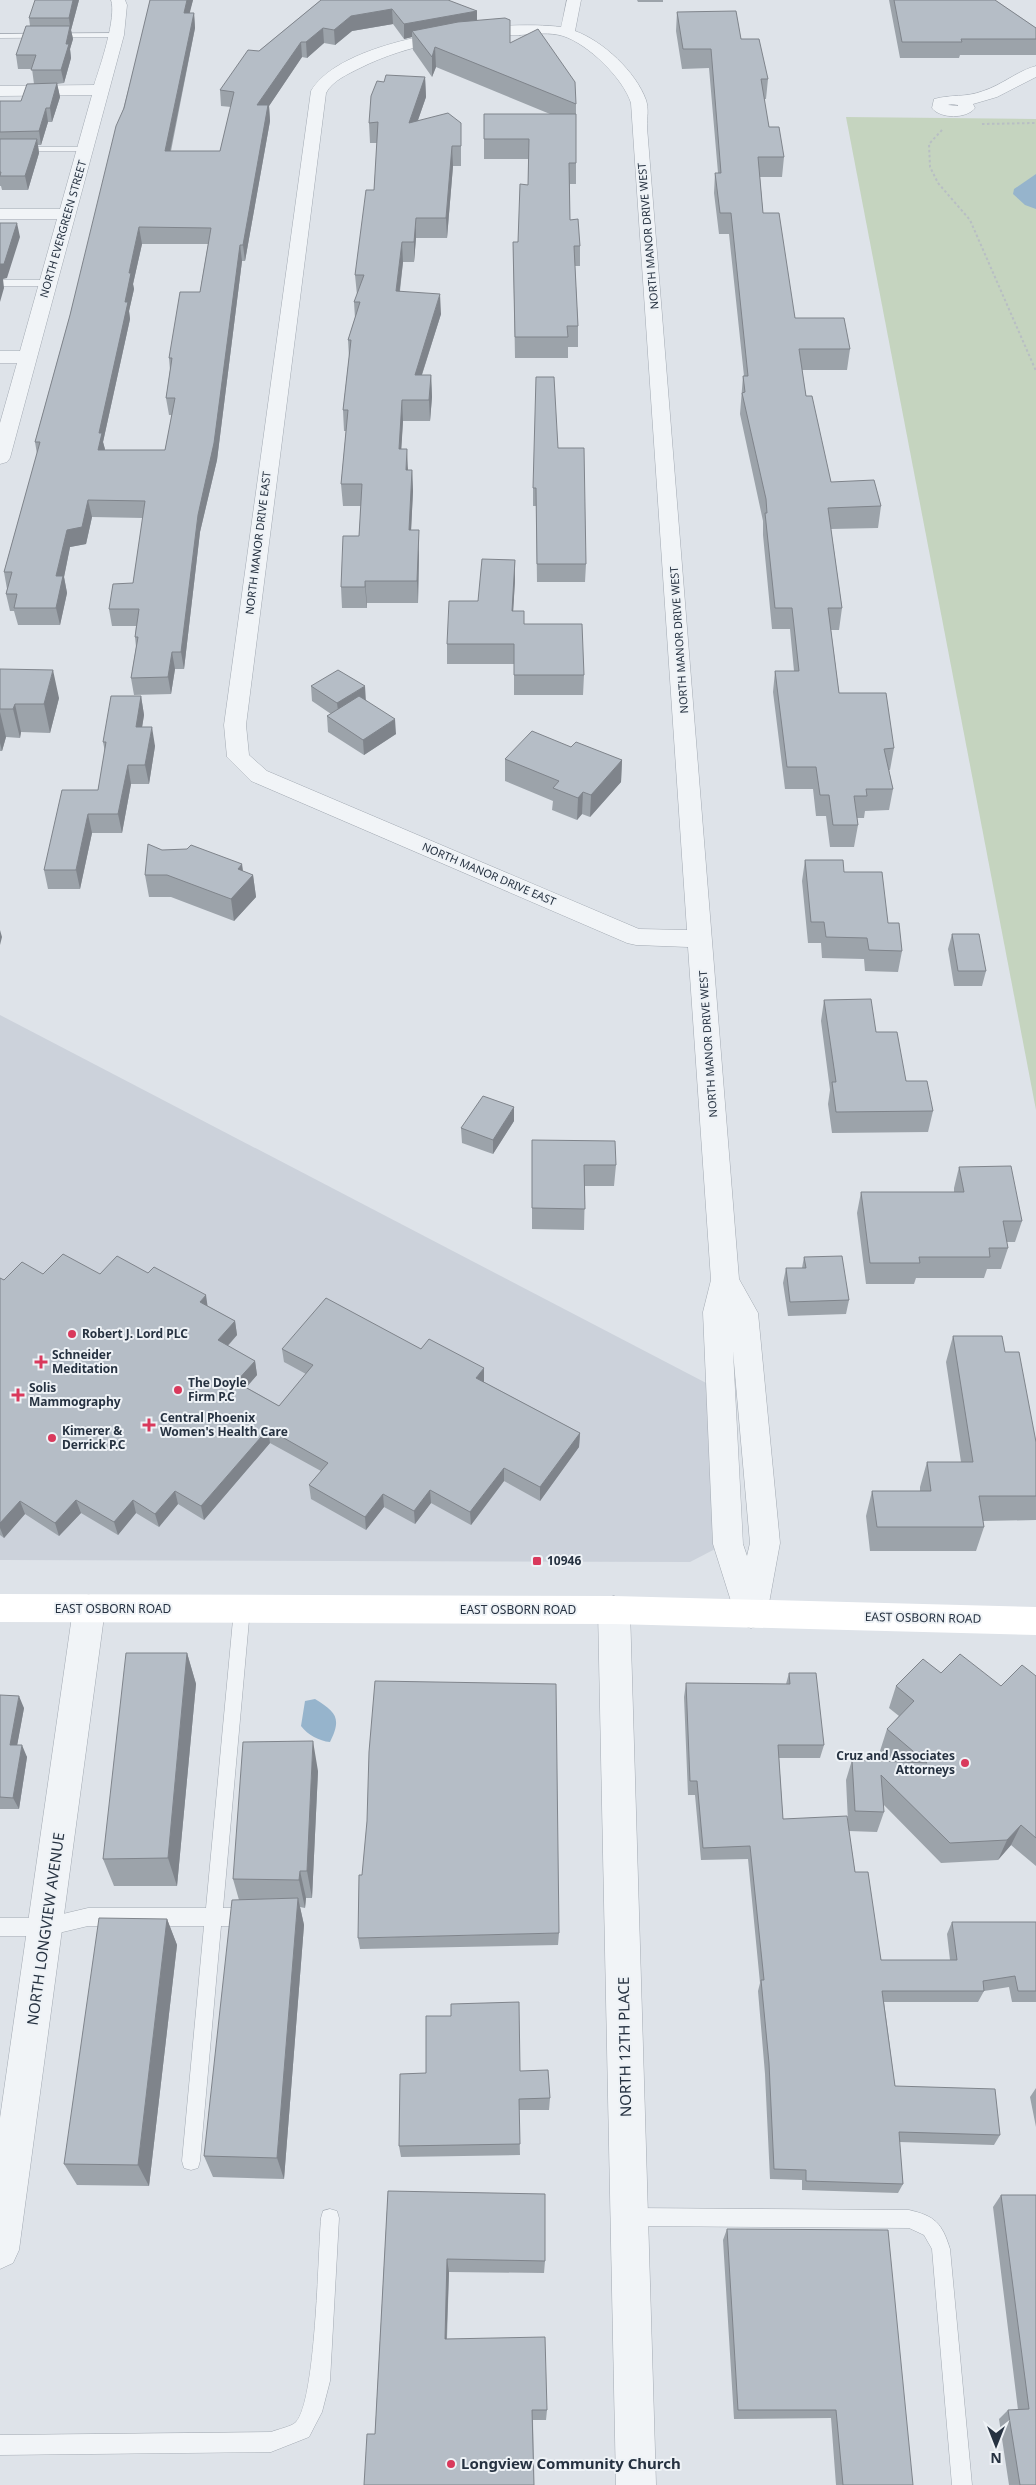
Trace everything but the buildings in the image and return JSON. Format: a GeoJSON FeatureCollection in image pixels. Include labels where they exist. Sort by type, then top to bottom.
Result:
{"type":"FeatureCollection","features":[{"type":"Feature","properties":{"kind":"main road","name":"EAST OSBORN ROAD"},"geometry":{"type":"LineString","coordinates":[[0,1608],[614,1610],[1036,1621]]}},
{"type":"Feature","properties":{"kind":"street","name":"NORTH EVERGREEN STREET"},"geometry":{"type":"LineString","coordinates":[[2,447],[116,35],[120,5],[118,0]]}},
{"type":"Feature","properties":{"kind":"street"},"geometry":{"type":"LineString","coordinates":[[567,32],[573,12],[574,0]]}},
{"type":"Feature","properties":{"kind":"street","name":"NORTH MANOR DRIVE EAST"},"geometry":{"type":"LineString","coordinates":[[567,32],[488,31],[461,33],[399,45],[374,54],[332,77],[320,89],[316,102],[236,716],[238,757],[259,776],[636,937],[700,939]]}},
{"type":"Feature","properties":{"kind":"street","name":"NORTH MANOR DRIVE WEST"},"geometry":{"type":"LineString","coordinates":[[567,32],[597,51],[610,63],[631,84],[639,101],[725,1280],[717,1312],[728,1544],[751,1614]]}},
{"type":"Feature","properties":{"kind":"street"},"geometry":{"type":"LineString","coordinates":[[964,102],[985,96],[1036,71]]}},
{"type":"Feature","properties":{"kind":"street"},"geometry":{"type":"LineString","coordinates":[[0,91],[100,90]]}},
{"type":"Feature","properties":{"kind":"street"},"geometry":{"type":"LineString","coordinates":[[0,214],[67,214]]}},
{"type":"Feature","properties":{"kind":"street"},"geometry":{"type":"LineString","coordinates":[[0,357],[28,357]]}},
{"type":"Feature","properties":{"kind":"street","name":"NORTH MANOR DRIVE WEST"},"geometry":{"type":"LineString","coordinates":[[725,1280],[744,1312],[765,1543],[751,1614]]}},
{"type":"Feature","properties":{"kind":"street"},"geometry":{"type":"LineString","coordinates":[[723,1438],[754,1438]]}},
{"type":"Feature","properties":{"kind":"street","name":"NORTH LONGVIEW AVENUE"},"geometry":{"type":"LineString","coordinates":[[1,2234],[46,1927],[89,1609]]}},
{"type":"Feature","properties":{"kind":"street","name":"NORTH 12TH PLACE"},"geometry":{"type":"LineString","coordinates":[[614,1610],[636,2485]]}},
{"type":"Feature","properties":{"kind":"lane"},"geometry":{"type":"LineString","coordinates":[[0,36],[116,35]]}},
{"type":"Feature","properties":{"kind":"lane"},"geometry":{"type":"LineString","coordinates":[[0,149],[86,149]]}},
{"type":"Feature","properties":{"kind":"lane"},"geometry":{"type":"LineString","coordinates":[[0,283],[47,283]]}},
{"type":"Feature","properties":{"kind":"lane"},"geometry":{"type":"LineString","coordinates":[[191,2161],[242,1609]]}},
{"type":"Feature","properties":{"kind":"lane"},"geometry":{"type":"LineString","coordinates":[[0,1928],[46,1927],[88,1917],[262,1916]]}},
{"type":"Feature","properties":{"kind":"lane"},"geometry":{"type":"LineString","coordinates":[[630,2217],[909,2219],[924,2222],[936,2232],[941,2249],[962,2485]]}},
{"type":"Feature","properties":{"kind":"lane"},"geometry":{"type":"LineString","coordinates":[[0,2445],[272,2442],[302,2430],[312,2412],[320,2381],[330,2218]]}},
{"type":"Feature","properties":{"kind":"path"},"geometry":{"type":"LineString","coordinates":[[978,124],[1036,123]]}},
{"type":"Feature","properties":{"kind":"path"},"geometry":{"type":"LineString","coordinates":[[949,127],[936,134],[929,144],[930,167],[938,182],[970,220],[1036,371]]}},
{"type":"Feature","properties":{"kind":"shaded area"},"geometry":{"type":"Polygon","coordinates":[[[0,1015],[710,1385],[719,1547],[690,1562],[0,1560],[0,1015]]]}},
{"type":"Feature","properties":{"kind":"green space"},"geometry":{"type":"Polygon","coordinates":[[[846,117],[1036,119],[1036,1110],[846,117]]]}},
{"type":"Feature","properties":{"kind":"water"},"geometry":{"type":"Polygon","coordinates":[[[1036,174],[1036,209],[1025,205],[1013,194],[1014,189],[1036,174]]]}},
{"type":"Feature","properties":{"kind":"water"},"geometry":{"type":"Polygon","coordinates":[[[315,1699],[328,1708],[335,1716],[336,1727],[330,1742],[314,1737],[301,1726],[305,1701],[315,1699]]]}},
{"type":"Feature","properties":{"kind":"place","name":"Robert J. Lord PLC"},"geometry":{"type":"Point","coordinates":[72,1334]}},
{"type":"Feature","properties":{"kind":"place","name":"Schneider Meditation"},"geometry":{"type":"Point","coordinates":[41,1362]}},
{"type":"Feature","properties":{"kind":"place","name":"The Doyle Firm P.C"},"geometry":{"type":"Point","coordinates":[178,1390]}},
{"type":"Feature","properties":{"kind":"place","name":"Solis Mammography"},"geometry":{"type":"Point","coordinates":[18,1395]}},
{"type":"Feature","properties":{"kind":"place","name":"Central Phoenix Women's Health Care"},"geometry":{"type":"Point","coordinates":[149,1425]}},
{"type":"Feature","properties":{"kind":"place","name":"Kimerer & Derrick P.C"},"geometry":{"type":"Point","coordinates":[52,1438]}},
{"type":"Feature","properties":{"kind":"place","name":"10946"},"geometry":{"type":"Point","coordinates":[537,1561]}},
{"type":"Feature","properties":{"kind":"place","name":"Cruz and Associates Attorneys"},"geometry":{"type":"Point","coordinates":[965,1763]}},
{"type":"Feature","properties":{"kind":"place","name":"Longview Community Church"},"geometry":{"type":"Point","coordinates":[451,2464]}}]}
